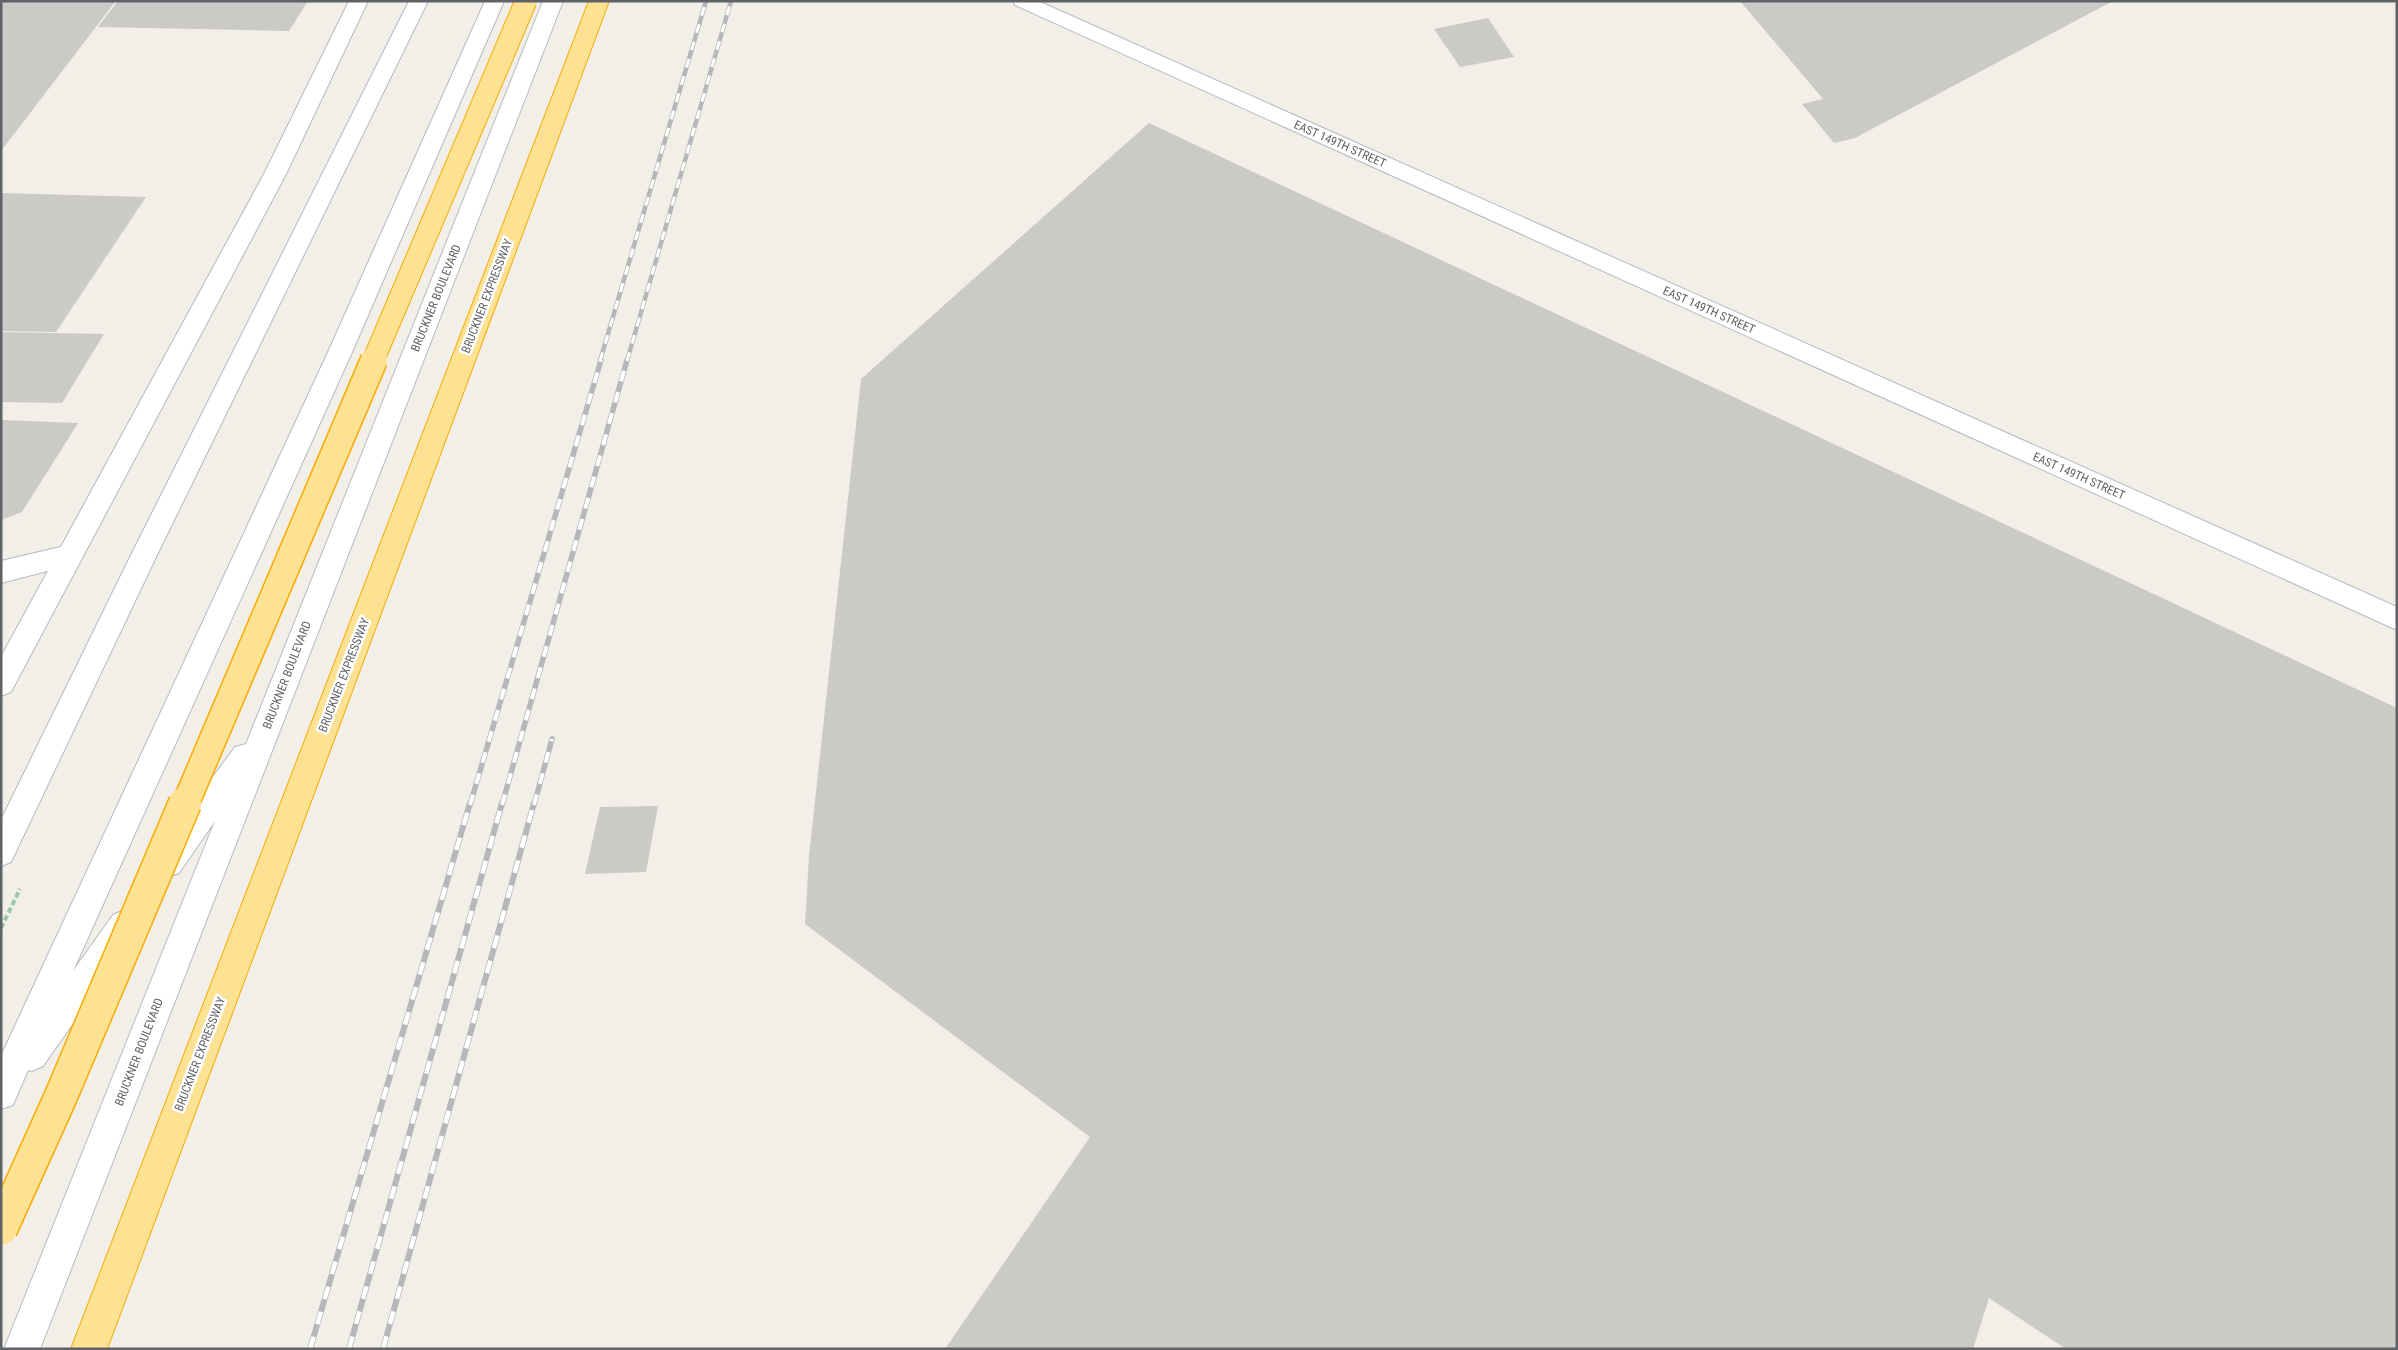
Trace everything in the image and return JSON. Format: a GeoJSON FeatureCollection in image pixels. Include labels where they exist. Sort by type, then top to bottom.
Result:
{"type":"FeatureCollection","features":[{"type":"Feature","properties":{"kind":"highway"},"geometry":{"type":"LineString","coordinates":[[1,1228],[61,1096],[526,1]]}},
{"type":"Feature","properties":{"kind":"highway","name":"BRUCKNER EXPRESSWAY"},"geometry":{"type":"LineString","coordinates":[[89,1349],[599,1]]}},
{"type":"Feature","properties":{"kind":"main road"},"geometry":{"type":"LineString","coordinates":[[1,684],[274,174],[359,1]]}},
{"type":"Feature","properties":{"kind":"main road"},"geometry":{"type":"LineString","coordinates":[[1,852],[144,555],[419,1]]}},
{"type":"Feature","properties":{"kind":"main road"},"geometry":{"type":"LineString","coordinates":[[1,1093],[342,350],[495,1]]}},
{"type":"Feature","properties":{"kind":"main road","name":"BRUCKNER BOULEVARD"},"geometry":{"type":"LineString","coordinates":[[22,1349],[553,1]]}},
{"type":"Feature","properties":{"kind":"main road","name":"EAST 149TH STREET"},"geometry":{"type":"LineString","coordinates":[[1022,1],[2397,619]]}},
{"type":"Feature","properties":{"kind":"main road"},"geometry":{"type":"LineString","coordinates":[[1,572],[69,556]]}},
{"type":"Feature","properties":{"kind":"main road"},"geometry":{"type":"LineString","coordinates":[[1,1098],[269,722]]}},
{"type":"Feature","properties":{"kind":"building"},"geometry":{"type":"Polygon","coordinates":[[[1,1],[115,2],[1,151],[1,1]]]}},
{"type":"Feature","properties":{"kind":"building"},"geometry":{"type":"Polygon","coordinates":[[[118,1],[308,1],[289,31],[98,27],[118,1]]]}},
{"type":"Feature","properties":{"kind":"building"},"geometry":{"type":"Polygon","coordinates":[[[1740,1],[2113,1],[1855,138],[1834,143],[1802,104],[1823,99],[1740,1]]]}},
{"type":"Feature","properties":{"kind":"building"},"geometry":{"type":"Polygon","coordinates":[[[1488,18],[1514,57],[1460,67],[1434,29],[1488,18]]]}},
{"type":"Feature","properties":{"kind":"building"},"geometry":{"type":"Polygon","coordinates":[[[1149,123],[2397,708],[2397,1349],[2066,1349],[1989,1298],[1973,1349],[945,1349],[1090,1137],[805,924],[809,856],[861,379],[1149,123]]]}},
{"type":"Feature","properties":{"kind":"building"},"geometry":{"type":"Polygon","coordinates":[[[1,193],[146,197],[56,332],[1,331],[1,193]]]}},
{"type":"Feature","properties":{"kind":"building"},"geometry":{"type":"Polygon","coordinates":[[[1,332],[104,334],[62,403],[1,402],[1,332]]]}},
{"type":"Feature","properties":{"kind":"building"},"geometry":{"type":"Polygon","coordinates":[[[1,420],[78,423],[22,512],[1,520],[1,420]]]}},
{"type":"Feature","properties":{"kind":"building"},"geometry":{"type":"Polygon","coordinates":[[[658,806],[646,872],[585,874],[600,807],[658,806]]]}},
{"type":"Feature","properties":{"kind":"railway"},"geometry":{"type":"LineString","coordinates":[[600,361],[706,1]]}},
{"type":"Feature","properties":{"kind":"railway"},"geometry":{"type":"LineString","coordinates":[[627,361],[731,1]]}},
{"type":"Feature","properties":{"kind":"railway"},"geometry":{"type":"LineString","coordinates":[[470,805],[601,360]]}},
{"type":"Feature","properties":{"kind":"railway"},"geometry":{"type":"LineString","coordinates":[[502,805],[627,360]]}},
{"type":"Feature","properties":{"kind":"railway"},"geometry":{"type":"LineString","coordinates":[[534,805],[552,739]]}},
{"type":"Feature","properties":{"kind":"railway"},"geometry":{"type":"LineString","coordinates":[[310,1349],[470,803]]}},
{"type":"Feature","properties":{"kind":"railway"},"geometry":{"type":"LineString","coordinates":[[349,1349],[502,803]]}},
{"type":"Feature","properties":{"kind":"railway"},"geometry":{"type":"LineString","coordinates":[[383,1349],[534,803]]}}]}
